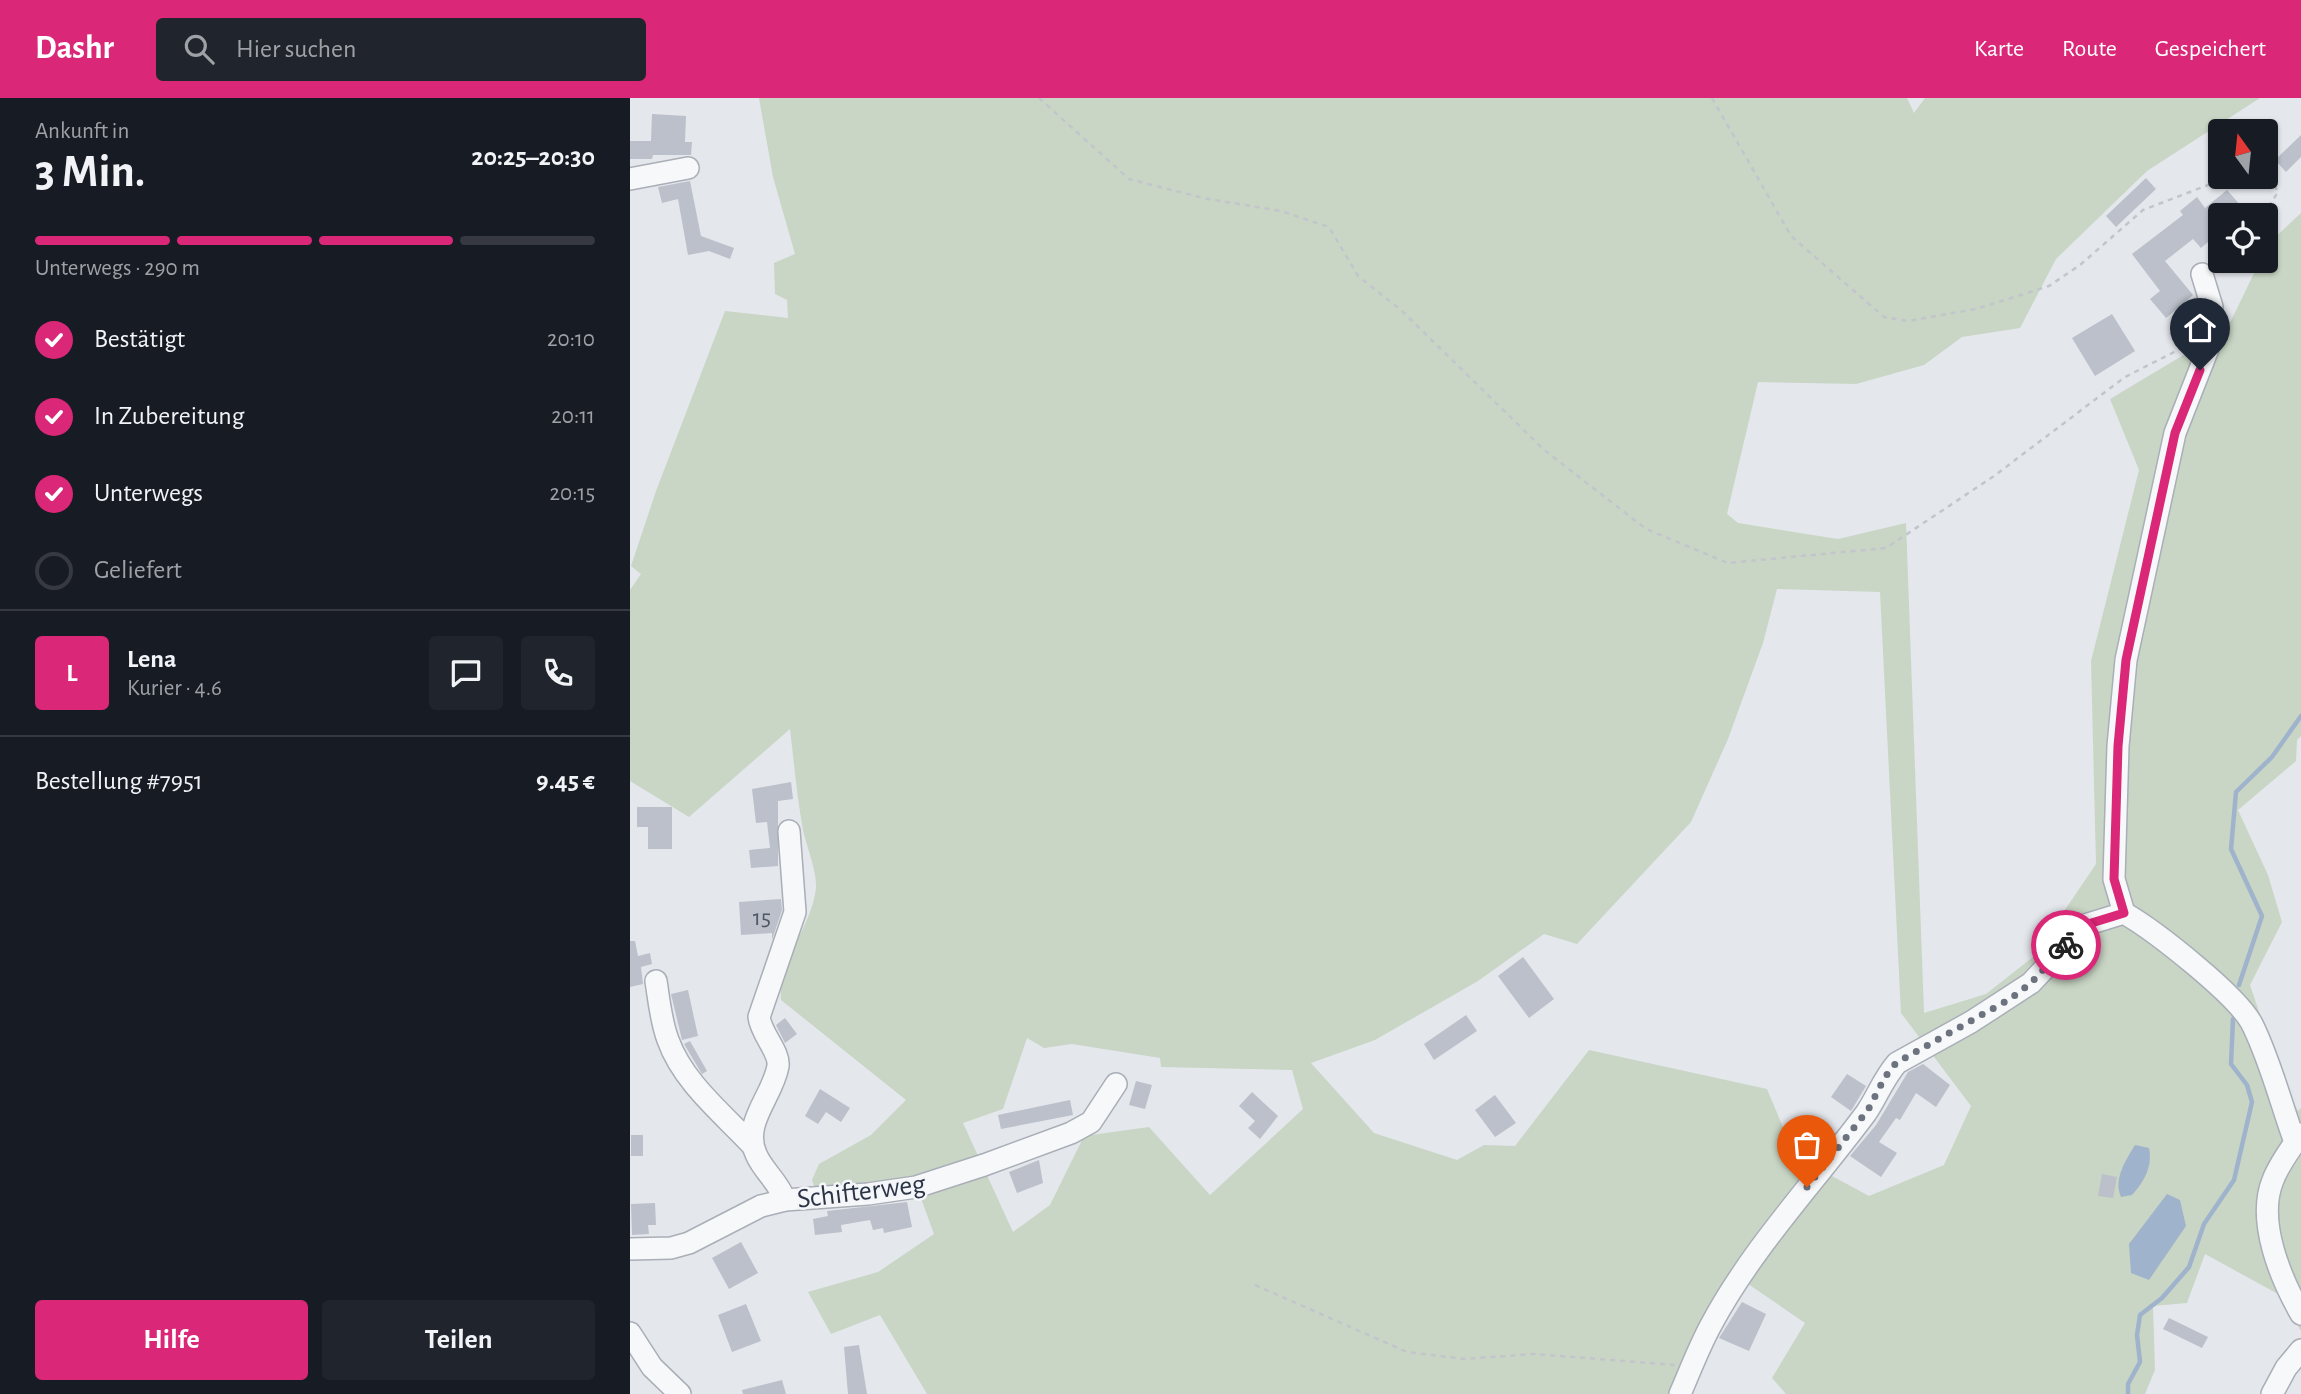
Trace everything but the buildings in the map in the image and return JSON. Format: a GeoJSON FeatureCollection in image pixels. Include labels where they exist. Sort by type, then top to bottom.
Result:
{"type":"FeatureCollection","features":[{"type":"Feature","properties":{"kind":"street"},"geometry":{"type":"LineString","coordinates":[[630,179],[688,169]]}},
{"type":"Feature","properties":{"kind":"street"},"geometry":{"type":"LineString","coordinates":[[2202,274],[2212,307],[2208,349],[2175,433],[2126,660],[2118,746],[2114,879],[2124,913],[2144,925],[2231,999],[2252,1023],[2298,1138],[2272,1182],[2268,1208],[2277,1255],[2289,1292],[2301,1314]]}},
{"type":"Feature","properties":{"kind":"street"},"geometry":{"type":"LineString","coordinates":[[752,1145],[755,1122],[778,1065],[776,1054],[760,1031],[759,1017],[795,912],[789,831]]}},
{"type":"Feature","properties":{"kind":"street"},"geometry":{"type":"LineString","coordinates":[[1680,1394],[1734,1286],[1777,1225],[1868,1110],[1885,1077],[1896,1063],[1990,1011],[2031,983],[2085,925],[2124,913]]}},
{"type":"Feature","properties":{"kind":"street"},"geometry":{"type":"LineString","coordinates":[[656,981],[673,1054],[692,1082],[752,1145],[758,1158],[778,1182],[785,1199]]}},
{"type":"Feature","properties":{"kind":"street","name":"Schifterweg"},"geometry":{"type":"LineString","coordinates":[[630,1250],[671,1248],[689,1243],[761,1206],[785,1199],[868,1195],[916,1187],[984,1166],[1071,1133],[1091,1122],[1116,1084]]}},
{"type":"Feature","properties":{"kind":"street"},"geometry":{"type":"LineString","coordinates":[[630,1334],[652,1367],[680,1394]]}},
{"type":"Feature","properties":{"kind":"street"},"geometry":{"type":"LineString","coordinates":[[2272,1394],[2286,1368],[2301,1350]]}},
{"type":"Feature","properties":{"kind":"path"},"geometry":{"type":"LineString","coordinates":[[1039,98],[1129,179],[1203,198],[1281,211],[1329,227],[1358,276],[1401,310],[1543,449],[1646,529],[1728,563],[1886,548],[1994,476],[2125,377],[2211,333]]}},
{"type":"Feature","properties":{"kind":"path"},"geometry":{"type":"LineString","coordinates":[[1712,98],[1791,236],[1884,317],[1908,321],[1976,309],[2049,286],[2080,265],[2143,210],[2208,185]]}},
{"type":"Feature","properties":{"kind":"path"},"geometry":{"type":"LineString","coordinates":[[1255,1285],[1408,1352],[1464,1359],[1534,1354],[1617,1363],[1692,1366]]}},
{"type":"Feature","properties":{"kind":"green space"},"geometry":{"type":"Polygon","coordinates":[[[759,98],[1907,98],[1914,113],[1925,98],[2260,98],[2227,119],[2208,119],[2208,132],[2147,171],[2056,259],[2020,328],[1962,337],[1924,365],[1856,384],[1758,382],[1727,514],[1738,523],[1838,539],[1906,523],[1924,1013],[1986,994],[2033,957],[2096,864],[2091,661],[2139,470],[2110,399],[2227,329],[2254,273],[2278,273],[2278,235],[2301,213],[2301,736],[2297,740],[2296,761],[2238,810],[2268,875],[2282,922],[2250,985],[2283,1082],[2298,1111],[2301,1108],[2301,1331],[2278,1294],[2205,1254],[2187,1303],[2153,1306],[2155,1370],[2145,1394],[1786,1394],[1772,1378],[1805,1323],[1735,1275],[1671,1394],[927,1394],[880,1315],[831,1334],[808,1292],[878,1272],[934,1234],[919,1193],[819,1200],[812,1180],[819,1164],[871,1135],[906,1100],[781,1000],[784,972],[808,916],[816,888],[801,818],[790,729],[689,817],[630,781],[630,590],[641,574],[631,566],[656,491],[725,311],[788,318],[787,300],[775,294],[774,263],[795,254],[773,177],[759,98]],[[1777,589],[1763,643],[1728,739],[1691,822],[1577,944],[1544,934],[1478,981],[1375,1040],[1311,1063],[1374,1133],[1457,1160],[1484,1145],[1515,1146],[1589,1050],[1767,1089],[1795,1156],[1869,1196],[1944,1165],[1971,1106],[1901,1013],[1880,592],[1777,589]],[[1027,1038],[1003,1109],[963,1123],[1013,1232],[1050,1205],[1084,1136],[1149,1127],[1210,1195],[1303,1109],[1292,1070],[1161,1067],[1160,1058],[1072,1044],[1044,1048],[1027,1038]]]}},
{"type":"Feature","properties":{"kind":"water"},"geometry":{"type":"Polygon","coordinates":[[[2135,1145],[2149,1148],[2149,1167],[2132,1195],[2121,1197],[2120,1177],[2135,1145]]]}},
{"type":"Feature","properties":{"kind":"water"},"geometry":{"type":"Polygon","coordinates":[[[2167,1194],[2180,1200],[2186,1226],[2149,1280],[2131,1273],[2129,1244],[2167,1194]]]}},
{"type":"Feature","properties":{"kind":"waterway"},"geometry":{"type":"LineString","coordinates":[[2239,985],[2262,916],[2231,849],[2236,792],[2272,757],[2301,716]]}},
{"type":"Feature","properties":{"kind":"waterway"},"geometry":{"type":"LineString","coordinates":[[2128,1394],[2128,1384],[2140,1362],[2137,1335],[2140,1315],[2162,1298],[2189,1267],[2204,1224],[2234,1180],[2252,1102],[2247,1085],[2231,1064],[2233,1019]]}},
{"type":"Feature","properties":{"kind":"way so far"},"geometry":{"type":"LineString","coordinates":[[1807,1187],[1868,1110],[1885,1077],[1896,1063],[1913,1051],[2010,999],[2031,983],[2066,945]]}},
{"type":"Feature","properties":{"kind":"route"},"geometry":{"type":"LineString","coordinates":[[2066,945],[2085,925],[2124,913],[2114,879],[2118,746],[2126,660],[2175,433],[2200,370]]}}]}
